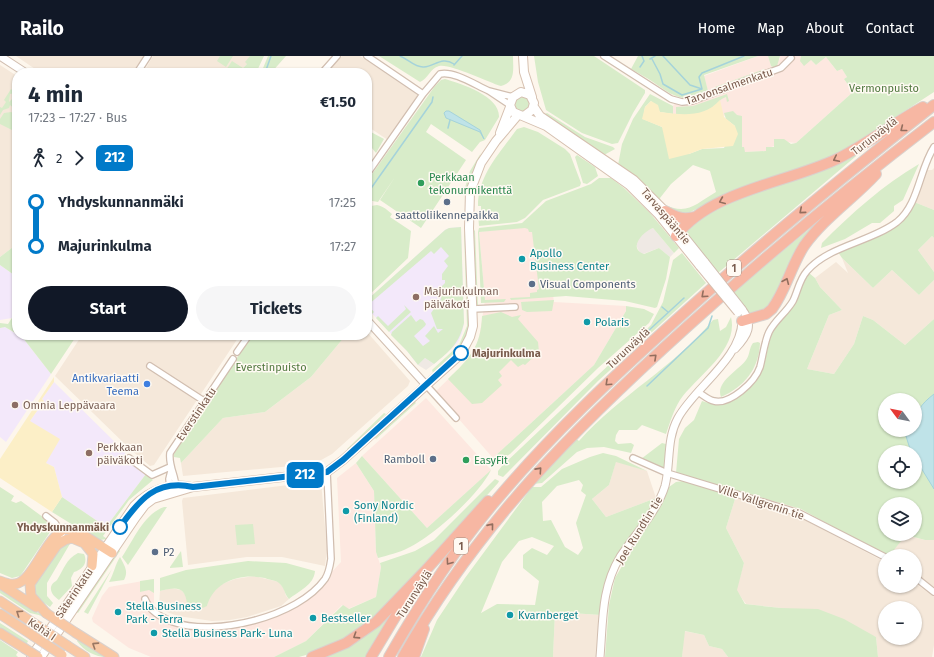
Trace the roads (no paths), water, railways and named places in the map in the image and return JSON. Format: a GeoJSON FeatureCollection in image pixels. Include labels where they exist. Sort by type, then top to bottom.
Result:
{"type":"FeatureCollection","features":[{"type":"Feature","properties":{"kind":"highway"},"geometry":{"type":"LineString","coordinates":[[665,211],[680,218],[686,219],[694,217],[730,198],[806,172],[838,158],[934,101]]}},
{"type":"Feature","properties":{"kind":"highway","name":"Turunväylä"},"geometry":{"type":"LineString","coordinates":[[389,657],[412,617],[471,532],[497,499],[545,445],[602,388],[750,254],[853,168],[934,105]]}},
{"type":"Feature","properties":{"kind":"highway","name":"Turunväylä"},"geometry":{"type":"LineString","coordinates":[[403,657],[427,615],[480,540],[514,498],[565,442],[612,396],[713,304],[857,181],[934,122]]}},
{"type":"Feature","properties":{"kind":"highway"},"geometry":{"type":"LineString","coordinates":[[742,316],[766,314],[772,309],[794,264],[810,239],[902,147]]}},
{"type":"Feature","properties":{"kind":"highway"},"geometry":{"type":"LineString","coordinates":[[678,233],[694,217]]}},
{"type":"Feature","properties":{"kind":"highway"},"geometry":{"type":"LineString","coordinates":[[312,657],[335,648],[367,629],[386,612],[532,453],[545,445]]}},
{"type":"Feature","properties":{"kind":"highway"},"geometry":{"type":"LineString","coordinates":[[46,613],[30,596],[30,584],[69,529],[77,531],[107,553]]}},
{"type":"Feature","properties":{"kind":"highway"},"geometry":{"type":"LineString","coordinates":[[0,583],[12,585],[22,582],[51,540],[63,536],[72,538],[107,553]]}},
{"type":"Feature","properties":{"kind":"highway"},"geometry":{"type":"LineString","coordinates":[[82,542],[93,554],[92,566]]}},
{"type":"Feature","properties":{"kind":"highway"},"geometry":{"type":"LineString","coordinates":[[371,657],[391,622],[425,571]]}},
{"type":"Feature","properties":{"kind":"highway"},"geometry":{"type":"LineString","coordinates":[[0,583],[114,657]]}},
{"type":"Feature","properties":{"kind":"highway","name":"Kehä I"},"geometry":{"type":"LineString","coordinates":[[0,601],[85,657]]}},
{"type":"Feature","properties":{"kind":"highway","name":"Kehä I"},"geometry":{"type":"LineString","coordinates":[[0,614],[64,656]]}},
{"type":"Feature","properties":{"kind":"highway"},"geometry":{"type":"LineString","coordinates":[[414,657],[423,636],[427,615]]}},
{"type":"Feature","properties":{"kind":"highway"},"geometry":{"type":"LineString","coordinates":[[0,633],[38,657]]}},
{"type":"Feature","properties":{"kind":"main road"},"geometry":{"type":"LineString","coordinates":[[107,553],[145,505],[173,488],[327,472],[343,460],[454,360],[466,346],[473,326],[470,194],[481,163],[496,141],[521,116],[530,113],[534,107],[524,72],[523,56]]}},
{"type":"Feature","properties":{"kind":"main road"},"geometry":{"type":"LineString","coordinates":[[496,141],[513,97],[520,92],[524,72]]}},
{"type":"Feature","properties":{"kind":"main road"},"geometry":{"type":"LineString","coordinates":[[520,92],[527,93],[532,97]]}},
{"type":"Feature","properties":{"kind":"main road"},"geometry":{"type":"LineString","coordinates":[[510,106],[513,112],[521,116]]}},
{"type":"Feature","properties":{"kind":"main road","name":"Tarvaspääntie"},"geometry":{"type":"LineString","coordinates":[[534,107],[540,116],[600,160],[646,190],[665,211]]}},
{"type":"Feature","properties":{"kind":"main road","name":"Tarvaspääntie"},"geometry":{"type":"LineString","coordinates":[[521,116],[546,126],[600,160]]}},
{"type":"Feature","properties":{"kind":"main road","name":"Tarvaspääntie"},"geometry":{"type":"LineString","coordinates":[[616,171],[678,233],[742,316]]}},
{"type":"Feature","properties":{"kind":"main road","name":"Säterinkatu"},"geometry":{"type":"LineString","coordinates":[[30,657],[92,566],[107,553]]}},
{"type":"Feature","properties":{"kind":"main road","name":"Säterinkatu"},"geometry":{"type":"LineString","coordinates":[[42,657],[107,553]]}},
{"type":"Feature","properties":{"kind":"street"},"geometry":{"type":"LineString","coordinates":[[0,56],[18,68]]}},
{"type":"Feature","properties":{"kind":"street"},"geometry":{"type":"LineString","coordinates":[[5,56],[11,63]]}},
{"type":"Feature","properties":{"kind":"street"},"geometry":{"type":"LineString","coordinates":[[140,68],[148,56]]}},
{"type":"Feature","properties":{"kind":"street"},"geometry":{"type":"LineString","coordinates":[[326,68],[337,56]]}},
{"type":"Feature","properties":{"kind":"street"},"geometry":{"type":"LineString","coordinates":[[367,56],[423,94]]}},
{"type":"Feature","properties":{"kind":"street","name":"Tarvonsalmenkatu"},"geometry":{"type":"LineString","coordinates":[[604,56],[671,99],[682,102],[692,101],[781,68],[791,58]]}},
{"type":"Feature","properties":{"kind":"street"},"geometry":{"type":"LineString","coordinates":[[372,167],[434,79],[444,73],[462,78],[488,90],[513,97]]}},
{"type":"Feature","properties":{"kind":"street"},"geometry":{"type":"LineString","coordinates":[[488,90],[510,106]]}},
{"type":"Feature","properties":{"kind":"street"},"geometry":{"type":"LineString","coordinates":[[698,392],[708,399],[721,402],[733,396],[752,380],[759,369],[769,332],[793,301],[801,280],[808,270],[834,252],[887,227],[903,216],[912,202],[934,147]]}},
{"type":"Feature","properties":{"kind":"street","name":"Tarvaspääntie"},"geometry":{"type":"LineString","coordinates":[[665,211],[678,233]]}},
{"type":"Feature","properties":{"kind":"street"},"geometry":{"type":"LineString","coordinates":[[473,309],[515,307]]}},
{"type":"Feature","properties":{"kind":"street"},"geometry":{"type":"LineString","coordinates":[[667,473],[669,444],[674,426],[685,408],[731,353],[740,334],[742,316]]}},
{"type":"Feature","properties":{"kind":"street"},"geometry":{"type":"LineString","coordinates":[[372,326],[456,418]]}},
{"type":"Feature","properties":{"kind":"street"},"geometry":{"type":"LineString","coordinates":[[238,352],[246,340]]}},
{"type":"Feature","properties":{"kind":"street","name":"Everstinkatu"},"geometry":{"type":"LineString","coordinates":[[173,488],[174,478],[170,469],[170,453],[233,359]]}},
{"type":"Feature","properties":{"kind":"street"},"geometry":{"type":"LineString","coordinates":[[150,366],[204,402]]}},
{"type":"Feature","properties":{"kind":"street"},"geometry":{"type":"LineString","coordinates":[[129,458],[152,475],[170,469]]}},
{"type":"Feature","properties":{"kind":"street","name":"Ville Vallgrenin tie"},"geometry":{"type":"LineString","coordinates":[[633,458],[667,473],[799,513],[878,553]]}},
{"type":"Feature","properties":{"kind":"street"},"geometry":{"type":"LineString","coordinates":[[145,599],[148,607],[164,618],[188,626],[216,627],[230,626],[264,617],[281,611],[307,596],[320,585],[330,568],[331,554],[327,472]]}},
{"type":"Feature","properties":{"kind":"street","name":"Joel Rundtin tie"},"geometry":{"type":"LineString","coordinates":[[600,657],[605,596],[608,581],[620,558],[658,502],[667,473]]}},
{"type":"Feature","properties":{"kind":"street"},"geometry":{"type":"LineString","coordinates":[[46,516],[55,523],[63,536]]}},
{"type":"Feature","properties":{"kind":"street"},"geometry":{"type":"LineString","coordinates":[[922,583],[934,592]]}},
{"type":"Feature","properties":{"kind":"water"},"geometry":{"type":"Polygon","coordinates":[[[449,111],[480,130],[484,139],[480,132],[446,118],[444,113],[449,111]]]}},
{"type":"Feature","properties":{"kind":"water"},"geometry":{"type":"Polygon","coordinates":[[[934,394],[934,489],[922,469],[922,445],[909,445],[906,437],[922,437],[922,405],[934,394]]]}},
{"type":"Feature","properties":{"kind":"waterway"},"geometry":{"type":"LineString","coordinates":[[267,68],[271,56]]}},
{"type":"Feature","properties":{"kind":"waterway"},"geometry":{"type":"LineString","coordinates":[[400,56],[421,67],[442,61],[454,64]]}},
{"type":"Feature","properties":{"kind":"waterway"},"geometry":{"type":"LineString","coordinates":[[454,65],[462,56]]}},
{"type":"Feature","properties":{"kind":"waterway"},"geometry":{"type":"LineString","coordinates":[[642,56],[644,61]]}},
{"type":"Feature","properties":{"kind":"waterway"},"geometry":{"type":"LineString","coordinates":[[650,59],[655,56]]}},
{"type":"Feature","properties":{"kind":"waterway"},"geometry":{"type":"LineString","coordinates":[[663,56],[690,85],[702,89]]}},
{"type":"Feature","properties":{"kind":"waterway"},"geometry":{"type":"LineString","coordinates":[[652,59],[660,74],[663,84],[682,95],[702,89],[699,77],[702,73],[744,56]]}},
{"type":"Feature","properties":{"kind":"waterway"},"geometry":{"type":"LineString","coordinates":[[640,67],[644,61]]}},
{"type":"Feature","properties":{"kind":"waterway"},"geometry":{"type":"LineString","coordinates":[[372,187],[432,102],[433,97]]}},
{"type":"Feature","properties":{"kind":"waterway"},"geometry":{"type":"LineString","coordinates":[[448,128],[450,120]]}},
{"type":"Feature","properties":{"kind":"waterway"},"geometry":{"type":"LineString","coordinates":[[610,366],[684,298]]}},
{"type":"Feature","properties":{"kind":"waterway"},"geometry":{"type":"LineString","coordinates":[[662,307],[668,312]]}},
{"type":"Feature","properties":{"kind":"waterway"},"geometry":{"type":"LineString","coordinates":[[647,386],[708,328],[712,316]]}},
{"type":"Feature","properties":{"kind":"place","name":"Perkkaan tekonurmikenttä"},"geometry":{"type":"Point","coordinates":[421,183]}},
{"type":"Feature","properties":{"kind":"place","name":"saattoliikennepaikka"},"geometry":{"type":"Point","coordinates":[447,202]}},
{"type":"Feature","properties":{"kind":"place","name":"Apollo Business Center"},"geometry":{"type":"Point","coordinates":[522,259]}},
{"type":"Feature","properties":{"kind":"place","name":"Visual Components"},"geometry":{"type":"Point","coordinates":[532,284]}},
{"type":"Feature","properties":{"kind":"place","name":"Majurinkulman päiväkoti"},"geometry":{"type":"Point","coordinates":[416,297]}},
{"type":"Feature","properties":{"kind":"place","name":"Polaris"},"geometry":{"type":"Point","coordinates":[587,322]}},
{"type":"Feature","properties":{"kind":"place","name":"Majurinkulma"},"geometry":{"type":"Point","coordinates":[461,353]}},
{"type":"Feature","properties":{"kind":"place","name":"Antikvariaatti Teema"},"geometry":{"type":"Point","coordinates":[147,384]}},
{"type":"Feature","properties":{"kind":"place","name":"Omnia Leppävaara"},"geometry":{"type":"Point","coordinates":[15,405]}},
{"type":"Feature","properties":{"kind":"place","name":"Perkkaan päiväkoti"},"geometry":{"type":"Point","coordinates":[89,453]}},
{"type":"Feature","properties":{"kind":"place","name":"Ramboll"},"geometry":{"type":"Point","coordinates":[433,459]}},
{"type":"Feature","properties":{"kind":"place","name":"EasyFit"},"geometry":{"type":"Point","coordinates":[466,460]}},
{"type":"Feature","properties":{"kind":"place","name":"Sony Nordic (Finland)"},"geometry":{"type":"Point","coordinates":[346,511]}},
{"type":"Feature","properties":{"kind":"place","name":"Yhdyskunnanmäki"},"geometry":{"type":"Point","coordinates":[120,527]}},
{"type":"Feature","properties":{"kind":"place","name":"P2"},"geometry":{"type":"Point","coordinates":[155,552]}},
{"type":"Feature","properties":{"kind":"place","name":"Stella Business Park - Terra"},"geometry":{"type":"Point","coordinates":[118,612]}},
{"type":"Feature","properties":{"kind":"place","name":"Kvarnberget"},"geometry":{"type":"Point","coordinates":[510,615]}},
{"type":"Feature","properties":{"kind":"place","name":"Bestseller"},"geometry":{"type":"Point","coordinates":[313,618]}},
{"type":"Feature","properties":{"kind":"place","name":"Stella Business Park- Luna"},"geometry":{"type":"Point","coordinates":[154,633]}},
{"type":"Feature","properties":{"kind":"park label","name":"Vermonpuisto"},"geometry":{"type":"Point","coordinates":[884,88]}},
{"type":"Feature","properties":{"kind":"park label","name":"Everstinpuisto"},"geometry":{"type":"Point","coordinates":[271,367]}}]}
